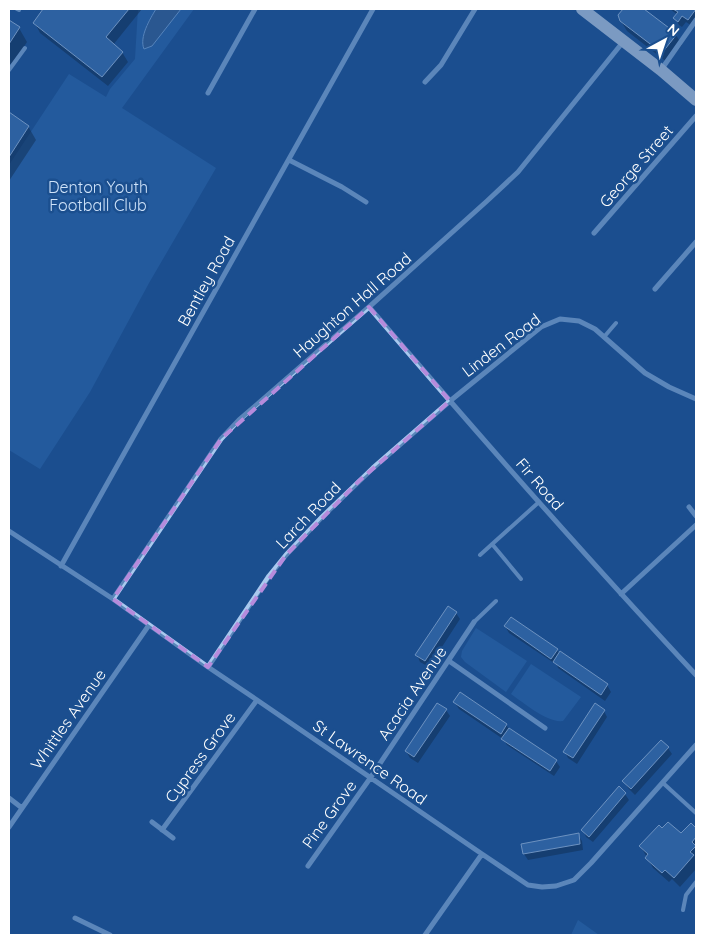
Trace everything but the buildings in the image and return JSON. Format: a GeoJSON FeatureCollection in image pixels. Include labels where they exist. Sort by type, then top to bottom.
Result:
{"type":"FeatureCollection","features":[{"type":"Feature","properties":{"kind":"main road"},"geometry":{"type":"LineString","coordinates":[[582,9],[661,70],[696,100]]}},
{"type":"Feature","properties":{"kind":"street"},"geometry":{"type":"LineString","coordinates":[[208,93],[255,9]]}},
{"type":"Feature","properties":{"kind":"street","name":"Bentley Road"},"geometry":{"type":"LineString","coordinates":[[61,566],[373,9]]}},
{"type":"Feature","properties":{"kind":"street"},"geometry":{"type":"LineString","coordinates":[[425,82],[441,65],[475,9]]}},
{"type":"Feature","properties":{"kind":"street"},"geometry":{"type":"LineString","coordinates":[[661,70],[696,20]]}},
{"type":"Feature","properties":{"kind":"street","name":"Haughton Hall Road"},"geometry":{"type":"LineString","coordinates":[[113,599],[221,439],[239,420],[369,307],[518,172],[623,41]]}},
{"type":"Feature","properties":{"kind":"street","name":"George Street"},"geometry":{"type":"LineString","coordinates":[[594,233],[696,116]]}},
{"type":"Feature","properties":{"kind":"street"},"geometry":{"type":"LineString","coordinates":[[289,160],[342,187],[366,202]]}},
{"type":"Feature","properties":{"kind":"street"},"geometry":{"type":"LineString","coordinates":[[654,289],[694,250],[696,242]]}},
{"type":"Feature","properties":{"kind":"street","name":"Fir Road"},"geometry":{"type":"LineString","coordinates":[[369,307],[539,502],[696,675]]}},
{"type":"Feature","properties":{"kind":"street","name":"Linden Road"},"geometry":{"type":"LineString","coordinates":[[450,401],[541,327],[560,319],[580,321],[595,329],[645,373],[669,387],[696,399]]}},
{"type":"Feature","properties":{"kind":"street","name":"Larch Road"},"geometry":{"type":"LineString","coordinates":[[208,667],[269,576],[286,555],[359,481],[450,401]]}},
{"type":"Feature","properties":{"kind":"street"},"geometry":{"type":"LineString","coordinates":[[690,507],[696,516]]}},
{"type":"Feature","properties":{"kind":"street"},"geometry":{"type":"LineString","coordinates":[[621,594],[696,525]]}},
{"type":"Feature","properties":{"kind":"street","name":"St Lawrence Road"},"geometry":{"type":"LineString","coordinates":[[9,530],[113,599],[208,667],[528,885],[556,886],[574,880],[696,745]]}},
{"type":"Feature","properties":{"kind":"street","name":"Acacia Avenue"},"geometry":{"type":"LineString","coordinates":[[371,777],[474,622]]}},
{"type":"Feature","properties":{"kind":"street","name":"Whittles Avenue"},"geometry":{"type":"LineString","coordinates":[[9,827],[149,625]]}},
{"type":"Feature","properties":{"kind":"street"},"geometry":{"type":"LineString","coordinates":[[449,661],[545,728]]}},
{"type":"Feature","properties":{"kind":"street","name":"Cypress Grove"},"geometry":{"type":"LineString","coordinates":[[162,830],[258,700]]}},
{"type":"Feature","properties":{"kind":"street","name":"Pine Grove"},"geometry":{"type":"LineString","coordinates":[[308,866],[371,777]]}},
{"type":"Feature","properties":{"kind":"street"},"geometry":{"type":"LineString","coordinates":[[9,798],[22,808]]}},
{"type":"Feature","properties":{"kind":"street"},"geometry":{"type":"LineString","coordinates":[[152,822],[173,838]]}},
{"type":"Feature","properties":{"kind":"street"},"geometry":{"type":"LineString","coordinates":[[425,935],[482,854]]}},
{"type":"Feature","properties":{"kind":"street"},"geometry":{"type":"LineString","coordinates":[[75,918],[98,933],[110,935]]}},
{"type":"Feature","properties":{"kind":"lane"},"geometry":{"type":"LineString","coordinates":[[9,70],[25,48]]}},
{"type":"Feature","properties":{"kind":"lane"},"geometry":{"type":"LineString","coordinates":[[604,337],[616,323]]}},
{"type":"Feature","properties":{"kind":"lane"},"geometry":{"type":"LineString","coordinates":[[480,555],[539,502]]}},
{"type":"Feature","properties":{"kind":"lane"},"geometry":{"type":"LineString","coordinates":[[492,544],[521,579]]}},
{"type":"Feature","properties":{"kind":"lane"},"geometry":{"type":"LineString","coordinates":[[474,622],[496,601]]}},
{"type":"Feature","properties":{"kind":"lane"},"geometry":{"type":"LineString","coordinates":[[663,783],[696,813]]}},
{"type":"Feature","properties":{"kind":"lane"},"geometry":{"type":"LineString","coordinates":[[683,910],[686,894],[696,882]]}},
{"type":"Feature","properties":{"kind":"highlighted area"},"geometry":{"type":"Polygon","coordinates":[[[369,307],[450,401],[359,481],[286,555],[208,667],[113,599],[221,439],[369,307]]]}},
{"type":"Feature","properties":{"kind":"green space","name":"Denton Youth Football Club"},"geometry":{"type":"Polygon","coordinates":[[[138,9],[156,9],[146,26],[147,47],[152,46],[181,9],[194,9],[122,108],[216,168],[149,283],[90,392],[40,469],[9,450],[9,165],[69,74],[106,97],[110,89],[135,59],[138,9]]]}},
{"type":"Feature","properties":{"kind":"green space"},"geometry":{"type":"Polygon","coordinates":[[[476,628],[527,661],[506,692],[461,657],[462,651],[476,628]]]}},
{"type":"Feature","properties":{"kind":"green space"},"geometry":{"type":"Polygon","coordinates":[[[531,664],[581,697],[563,721],[543,716],[511,694],[531,664]]]}},
{"type":"Feature","properties":{"kind":"green space"},"geometry":{"type":"Polygon","coordinates":[[[578,920],[599,935],[571,935],[578,920]]]}},
{"type":"Feature","properties":{"kind":"shaded area"},"geometry":{"type":"Polygon","coordinates":[[[156,9],[181,9],[152,46],[144,49],[144,34],[156,9]]]}}]}
